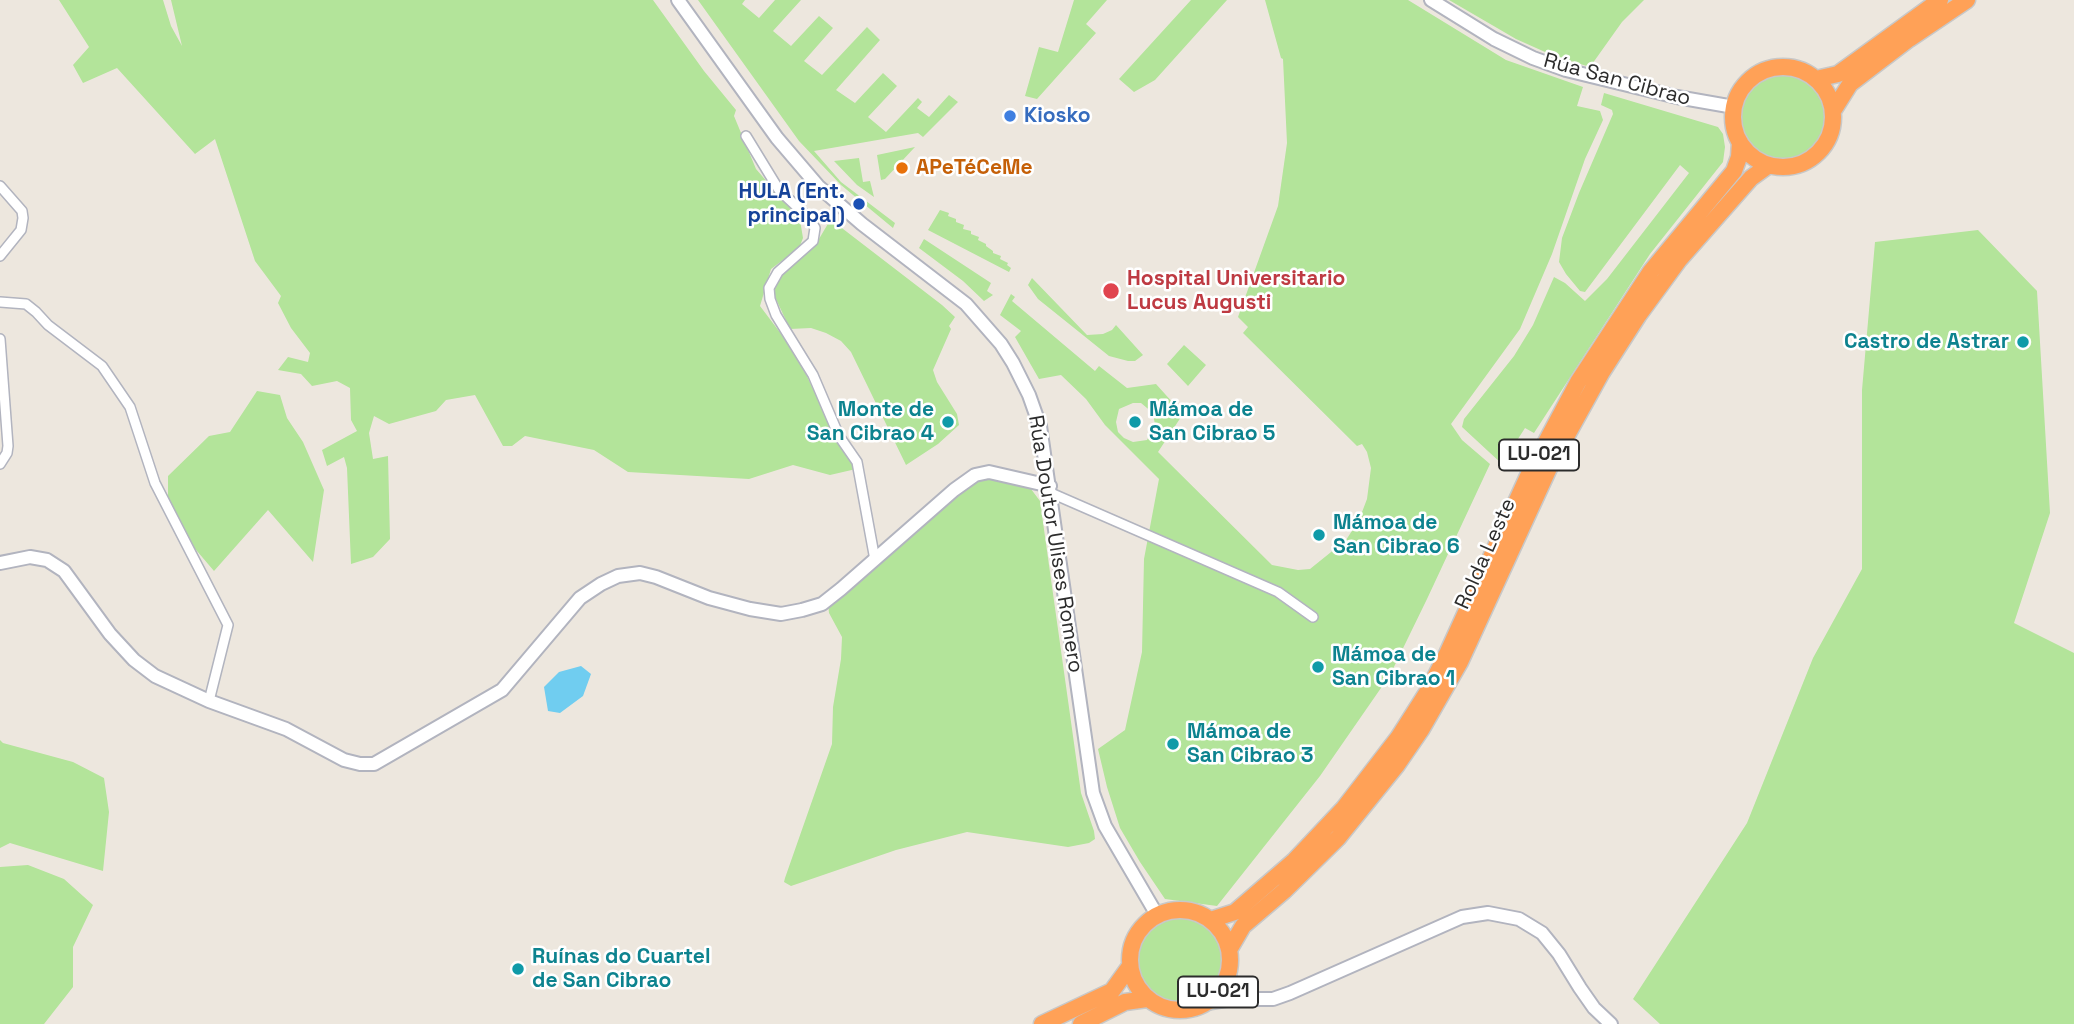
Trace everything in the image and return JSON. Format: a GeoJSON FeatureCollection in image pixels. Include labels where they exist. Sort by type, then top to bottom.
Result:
{"type":"FeatureCollection","features":[{"type":"Feature","properties":{"kind":"highway"},"geometry":{"type":"LineString","coordinates":[[1816,79],[1838,74],[1940,0]]}},
{"type":"Feature","properties":{"kind":"highway"},"geometry":{"type":"LineString","coordinates":[[1833,110],[1850,84],[1909,39],[1967,0]]}},
{"type":"Feature","properties":{"kind":"highway"},"geometry":{"type":"LineString","coordinates":[[1734,107],[1747,81],[1759,72],[1789,66],[1816,79],[1830,99],[1833,110],[1831,131],[1821,150],[1797,165],[1769,165],[1748,152],[1740,142]]}},
{"type":"Feature","properties":{"kind":"highway","name":"Rolda Leste"},"geometry":{"type":"LineString","coordinates":[[1210,920],[1224,918],[1240,909],[1294,861],[1345,808],[1384,758],[1428,691],[1528,476],[1578,382],[1651,271],[1734,171],[1740,142],[1733,119],[1734,107]]}},
{"type":"Feature","properties":{"kind":"highway","name":"Rolda Leste"},"geometry":{"type":"LineString","coordinates":[[1229,950],[1242,926],[1298,878],[1353,821],[1410,747],[1460,662],[1550,466],[1602,372],[1679,260],[1751,178],[1769,165]]}},
{"type":"Feature","properties":{"kind":"highway"},"geometry":{"type":"LineString","coordinates":[[1042,1024],[1112,991],[1119,985],[1130,966],[1133,942],[1147,922],[1157,915],[1184,911],[1210,920]]}},
{"type":"Feature","properties":{"kind":"highway","name":"LU-021"},"geometry":{"type":"LineString","coordinates":[[1130,966],[1133,978],[1147,999],[1161,1007],[1177,1011],[1193,1009],[1208,1002],[1220,990],[1228,975],[1229,950],[1225,939],[1210,920]]}},
{"type":"Feature","properties":{"kind":"highway","name":"LU-021"},"geometry":{"type":"LineString","coordinates":[[1081,1024],[1125,1002],[1147,999]]}},
{"type":"Feature","properties":{"kind":"main road"},"geometry":{"type":"LineString","coordinates":[[1228,975],[1233,989],[1251,999]]}},
{"type":"Feature","properties":{"kind":"main road"},"geometry":{"type":"LineString","coordinates":[[1208,1002],[1251,999]]}},
{"type":"Feature","properties":{"kind":"street","name":"Rúa Doutor Ulises Romero"},"geometry":{"type":"LineString","coordinates":[[678,0],[777,138],[818,186],[862,224],[966,304],[1001,344],[1029,395],[1040,426],[1051,489],[1093,793],[1105,826],[1157,915]]}},
{"type":"Feature","properties":{"kind":"street","name":"Rúa San Cibrao"},"geometry":{"type":"LineString","coordinates":[[1431,0],[1494,39],[1566,70],[1677,97],[1734,107]]}},
{"type":"Feature","properties":{"kind":"street"},"geometry":{"type":"LineString","coordinates":[[746,136],[779,190],[808,217],[815,228],[813,241],[778,272],[769,288],[770,299],[776,315],[813,375],[839,436],[857,462],[875,560]]}},
{"type":"Feature","properties":{"kind":"street"},"geometry":{"type":"LineString","coordinates":[[0,186],[22,211],[23,218],[21,230],[0,256]]}},
{"type":"Feature","properties":{"kind":"street"},"geometry":{"type":"LineString","coordinates":[[0,302],[26,304],[36,312],[48,325],[102,366],[130,407],[155,483],[228,625],[209,701]]}},
{"type":"Feature","properties":{"kind":"street"},"geometry":{"type":"LineString","coordinates":[[0,339],[8,446],[0,464]]}},
{"type":"Feature","properties":{"kind":"street"},"geometry":{"type":"LineString","coordinates":[[0,563],[30,557],[47,560],[64,571],[110,634],[134,660],[155,676],[209,701],[286,729],[344,760],[360,764],[374,764],[502,690],[580,598],[618,576],[640,573],[656,577],[709,598],[750,609],[781,614],[802,610],[822,604],[954,490],[975,475],[989,472],[1051,489],[1278,592],[1313,617]]}},
{"type":"Feature","properties":{"kind":"street"},"geometry":{"type":"LineString","coordinates":[[1251,999],[1273,999],[1290,993],[1462,917],[1488,913],[1519,919],[1542,933],[1587,998],[1611,1024]]}},
{"type":"Feature","properties":{"kind":"green space"},"geometry":{"type":"Polygon","coordinates":[[[59,0],[163,0],[171,26],[182,46],[171,0],[653,0],[736,110],[734,116],[756,169],[800,220],[803,238],[799,248],[771,269],[760,306],[797,355],[837,440],[856,469],[830,475],[793,465],[749,479],[628,472],[594,450],[525,436],[512,446],[503,446],[475,395],[446,400],[436,411],[389,424],[374,416],[369,433],[373,459],[388,456],[390,539],[373,557],[351,564],[347,468],[344,457],[327,466],[322,450],[357,431],[351,420],[350,388],[337,381],[312,386],[301,374],[278,370],[288,357],[308,362],[310,353],[291,328],[278,303],[281,296],[255,261],[215,139],[195,154],[117,68],[83,83],[73,65],[89,47],[59,0]]]}},
{"type":"Feature","properties":{"kind":"green space"},"geometry":{"type":"Polygon","coordinates":[[[698,0],[745,0],[742,4],[759,18],[775,0],[801,0],[773,31],[791,46],[819,16],[833,28],[804,61],[822,75],[867,27],[880,40],[836,90],[855,103],[883,73],[897,86],[868,117],[886,132],[918,98],[922,102],[917,108],[929,117],[949,95],[958,102],[923,137],[918,133],[814,151],[841,182],[895,223],[893,228],[841,185],[799,141],[698,0]]]}},
{"type":"Feature","properties":{"kind":"green space"},"geometry":{"type":"Polygon","coordinates":[[[1074,0],[1107,0],[1086,24],[1096,33],[1037,99],[1025,96],[1039,47],[1058,52],[1074,0]]]}},
{"type":"Feature","properties":{"kind":"green space"},"geometry":{"type":"Polygon","coordinates":[[[1191,0],[1227,0],[1155,80],[1134,92],[1119,79],[1191,0]]]}},
{"type":"Feature","properties":{"kind":"green space"},"geometry":{"type":"Polygon","coordinates":[[[1265,0],[1408,0],[1506,60],[1583,87],[1577,106],[1600,111],[1603,120],[1585,159],[1552,254],[1520,329],[1451,424],[1462,440],[1490,464],[1390,675],[1320,776],[1217,906],[1165,899],[1120,828],[1098,749],[1125,730],[1142,652],[1144,559],[1159,479],[1105,425],[1086,399],[1061,375],[1039,379],[1015,337],[1021,331],[1000,315],[1011,294],[1015,297],[1012,301],[1095,371],[1099,366],[1127,388],[1156,384],[1183,414],[1158,452],[1272,565],[1298,570],[1310,569],[1346,540],[1359,520],[1367,499],[1371,468],[1367,452],[1362,444],[1357,446],[1243,333],[1248,327],[1238,317],[1278,206],[1287,143],[1281,58],[1265,0]],[[1133,403],[1119,409],[1116,422],[1118,432],[1133,442],[1147,440],[1155,425],[1153,413],[1141,403],[1133,403]]]}},
{"type":"Feature","properties":{"kind":"green space"},"geometry":{"type":"Polygon","coordinates":[[[1449,0],[1644,0],[1622,22],[1590,67],[1554,56],[1516,39],[1449,0]]]}},
{"type":"Feature","properties":{"kind":"green space"},"geometry":{"type":"Polygon","coordinates":[[[1783,73],[1807,80],[1819,92],[1826,116],[1819,140],[1807,152],[1783,159],[1759,152],[1747,140],[1740,116],[1747,92],[1759,80],[1783,73]]]}},
{"type":"Feature","properties":{"kind":"green space"},"geometry":{"type":"Polygon","coordinates":[[[1604,93],[1718,127],[1723,134],[1725,147],[1723,162],[1650,254],[1534,433],[1525,428],[1502,464],[1462,427],[1464,419],[1514,356],[1533,325],[1554,277],[1585,301],[1607,279],[1689,173],[1680,165],[1585,292],[1580,291],[1559,262],[1562,238],[1613,114],[1612,110],[1601,105],[1604,93]]]}},
{"type":"Feature","properties":{"kind":"green space"},"geometry":{"type":"Polygon","coordinates":[[[915,147],[885,179],[881,180],[877,155],[915,147]]]}},
{"type":"Feature","properties":{"kind":"green space"},"geometry":{"type":"Polygon","coordinates":[[[859,158],[863,182],[870,181],[874,197],[857,185],[834,161],[859,158]]]}},
{"type":"Feature","properties":{"kind":"green space"},"geometry":{"type":"Polygon","coordinates":[[[940,210],[949,213],[948,216],[964,225],[963,229],[971,231],[971,234],[979,237],[978,240],[986,244],[993,253],[1001,256],[1000,259],[1011,268],[1009,272],[928,230],[940,210]]]}},
{"type":"Feature","properties":{"kind":"green space"},"geometry":{"type":"Polygon","coordinates":[[[829,222],[834,222],[955,317],[933,370],[937,382],[957,414],[959,425],[938,444],[906,465],[851,352],[841,341],[826,333],[811,328],[790,329],[775,297],[775,288],[781,275],[796,258],[816,244],[829,222]]]}},
{"type":"Feature","properties":{"kind":"green space"},"geometry":{"type":"Polygon","coordinates":[[[1978,230],[2037,291],[2050,513],[2014,623],[2074,653],[2074,1024],[1660,1024],[1633,999],[1747,823],[1813,658],[1862,569],[1862,390],[1875,242],[1978,230]]]}},
{"type":"Feature","properties":{"kind":"green space"},"geometry":{"type":"Polygon","coordinates":[[[924,239],[991,283],[987,291],[993,295],[984,301],[963,281],[919,248],[924,239]]]}},
{"type":"Feature","properties":{"kind":"green space"},"geometry":{"type":"Polygon","coordinates":[[[1032,278],[1087,335],[1103,334],[1116,325],[1143,355],[1135,361],[1109,356],[1038,299],[1028,285],[1032,278]]]}},
{"type":"Feature","properties":{"kind":"green space"},"geometry":{"type":"Polygon","coordinates":[[[1184,345],[1206,365],[1188,386],[1167,364],[1184,345]]]}},
{"type":"Feature","properties":{"kind":"green space"},"geometry":{"type":"Polygon","coordinates":[[[257,391],[280,395],[287,418],[303,442],[324,490],[313,562],[268,510],[214,571],[191,544],[168,498],[168,476],[209,436],[230,432],[257,391]]]}},
{"type":"Feature","properties":{"kind":"green space"},"geometry":{"type":"Polygon","coordinates":[[[993,476],[1018,482],[1031,489],[1040,501],[1081,793],[1095,839],[1089,843],[1068,847],[967,832],[896,850],[791,886],[784,882],[785,878],[832,744],[833,707],[842,637],[829,613],[828,603],[928,517],[979,478],[993,476]]]}},
{"type":"Feature","properties":{"kind":"green space"},"geometry":{"type":"Polygon","coordinates":[[[0,740],[73,762],[104,778],[109,812],[103,871],[10,843],[0,848],[0,740]]]}},
{"type":"Feature","properties":{"kind":"green space"},"geometry":{"type":"Polygon","coordinates":[[[28,865],[64,879],[93,905],[73,947],[73,987],[44,1024],[0,1024],[0,867],[28,865]]]}},
{"type":"Feature","properties":{"kind":"green space"},"geometry":{"type":"Polygon","coordinates":[[[1180,918],[1204,925],[1216,937],[1223,961],[1216,985],[1204,997],[1180,1004],[1156,997],[1144,985],[1137,961],[1144,937],[1156,925],[1180,918]]]}},
{"type":"Feature","properties":{"kind":"water"},"geometry":{"type":"Polygon","coordinates":[[[581,666],[591,674],[583,696],[560,713],[548,711],[544,687],[559,672],[581,666]]]}},
{"type":"Feature","properties":{"kind":"place","name":"Kiosko"},"geometry":{"type":"Point","coordinates":[1010,116]}},
{"type":"Feature","properties":{"kind":"place","name":"APeTéCeMe"},"geometry":{"type":"Point","coordinates":[902,168]}},
{"type":"Feature","properties":{"kind":"place","name":"HULA (Ent. principal)"},"geometry":{"type":"Point","coordinates":[859,204]}},
{"type":"Feature","properties":{"kind":"place","name":"Hospital Universitario Lucus Augusti"},"geometry":{"type":"Point","coordinates":[1111,291]}},
{"type":"Feature","properties":{"kind":"place","name":"Castro de Astrar"},"geometry":{"type":"Point","coordinates":[2023,342]}},
{"type":"Feature","properties":{"kind":"place","name":"Monte de San Cibrao 4"},"geometry":{"type":"Point","coordinates":[948,422]}},
{"type":"Feature","properties":{"kind":"place","name":"Mámoa de San Cibrao 5"},"geometry":{"type":"Point","coordinates":[1135,422]}},
{"type":"Feature","properties":{"kind":"place","name":"Mámoa de San Cibrao 6"},"geometry":{"type":"Point","coordinates":[1319,535]}},
{"type":"Feature","properties":{"kind":"place","name":"Mámoa de San Cibrao 1"},"geometry":{"type":"Point","coordinates":[1318,667]}},
{"type":"Feature","properties":{"kind":"place","name":"Mámoa de San Cibrao 3"},"geometry":{"type":"Point","coordinates":[1173,744]}},
{"type":"Feature","properties":{"kind":"place","name":"Ruínas do Cuartel de San Cibrao"},"geometry":{"type":"Point","coordinates":[518,969]}}]}
